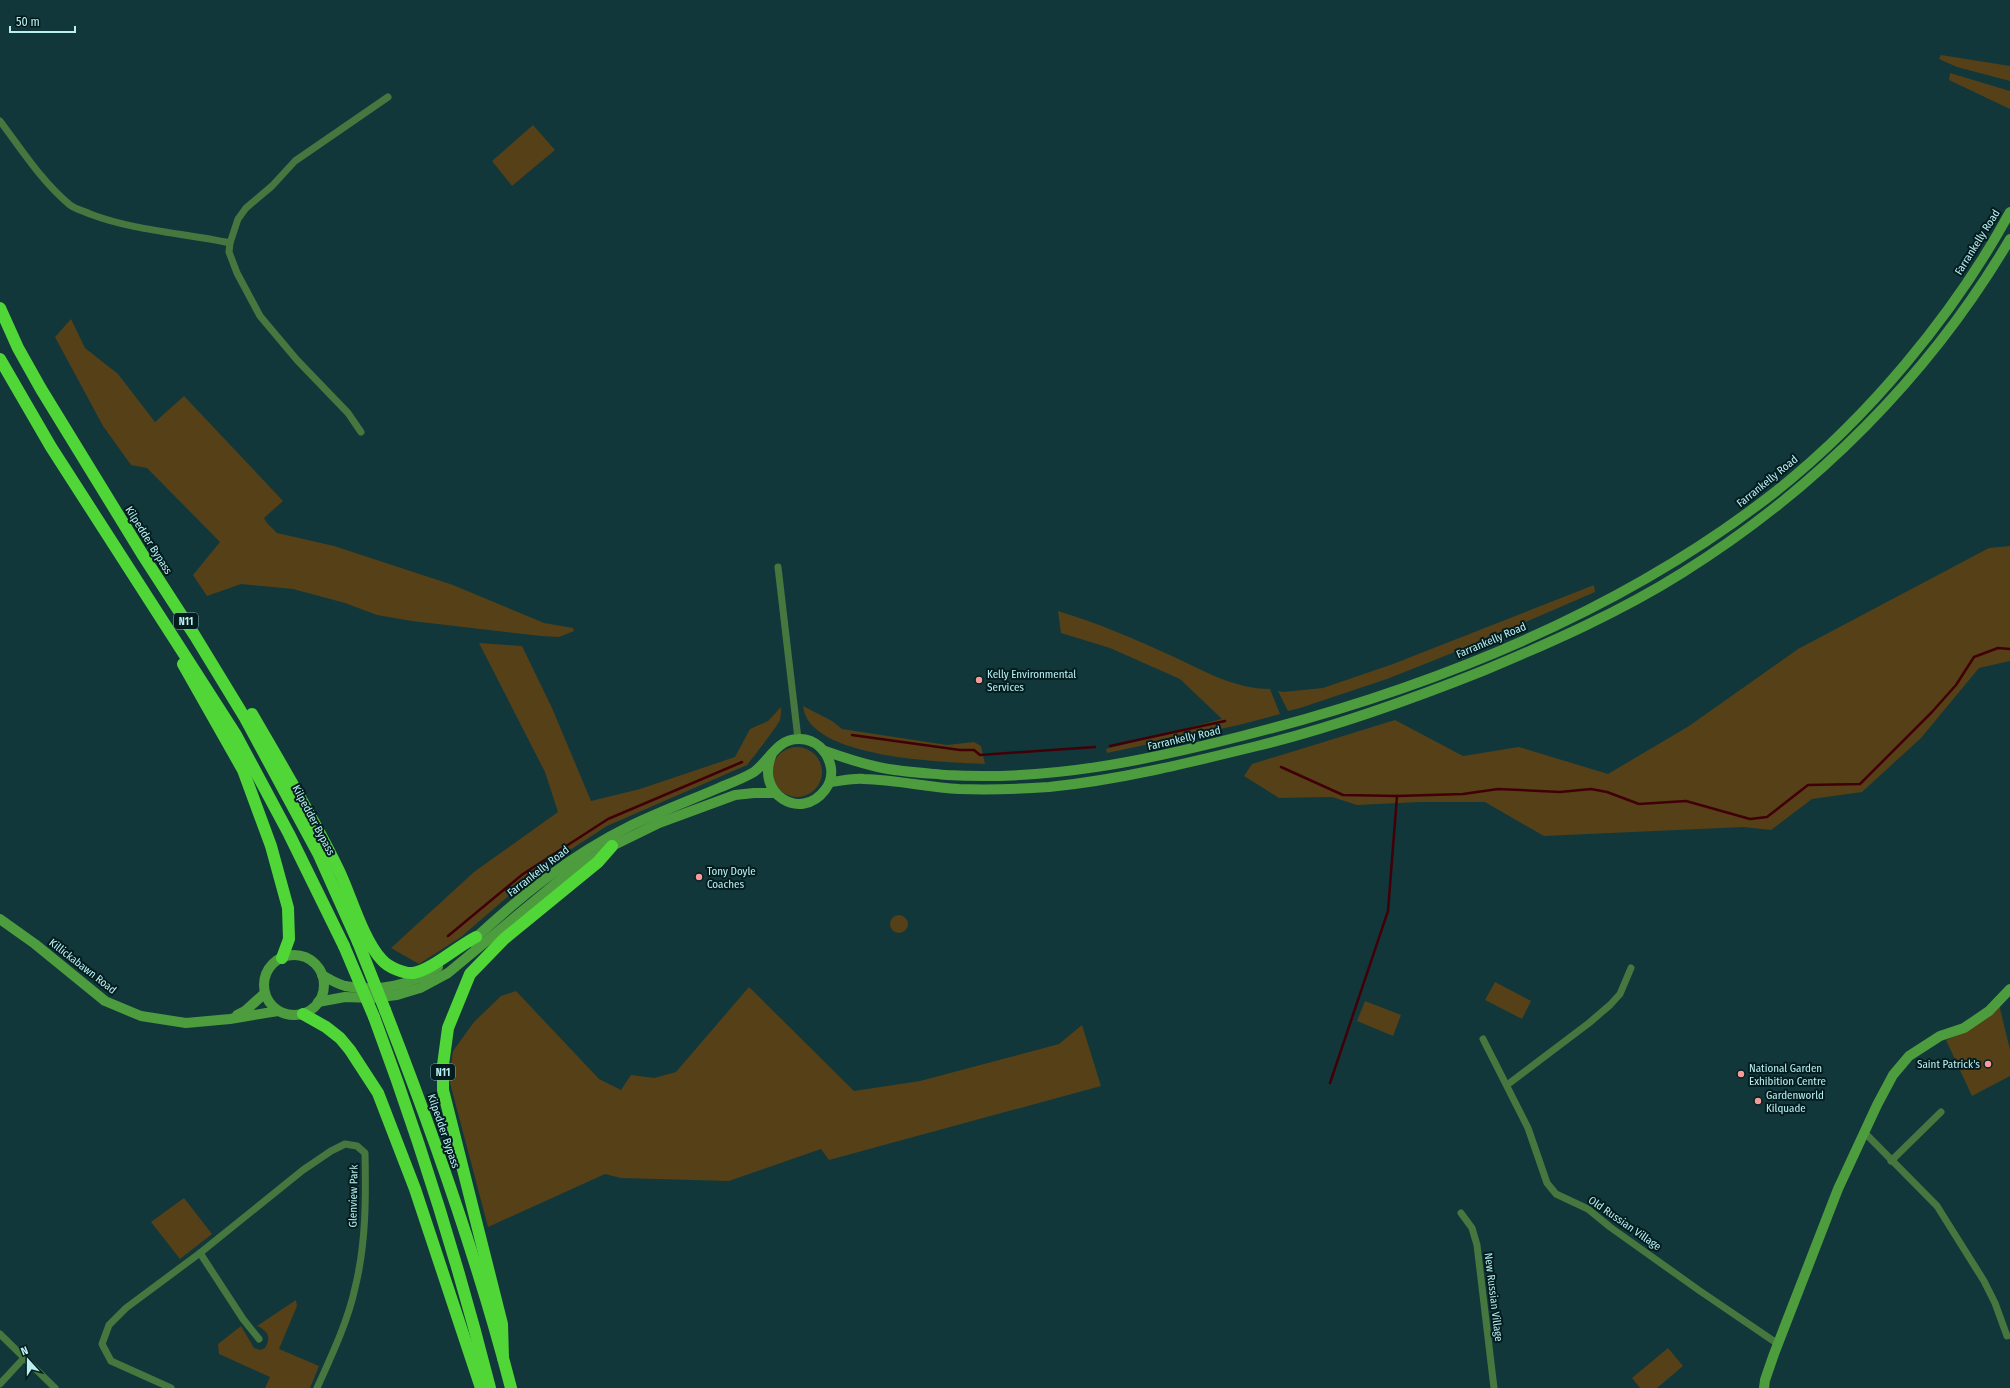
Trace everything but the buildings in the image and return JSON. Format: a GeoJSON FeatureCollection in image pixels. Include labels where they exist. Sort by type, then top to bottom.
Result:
{"type":"FeatureCollection","features":[{"type":"Feature","properties":{"kind":"highway","name":"Kilpedder Bypass"},"geometry":{"type":"LineString","coordinates":[[0,308],[18,348],[41,389],[245,718],[319,855],[358,942],[422,1105],[468,1242],[511,1388]]}},
{"type":"Feature","properties":{"kind":"highway","name":"N11"},"geometry":{"type":"LineString","coordinates":[[0,360],[47,440],[236,735],[289,834],[344,946],[374,1017],[407,1105],[438,1199],[490,1388]]}},
{"type":"Feature","properties":{"kind":"highway","name":"N11"},"geometry":{"type":"LineString","coordinates":[[125,561],[243,770],[271,846],[288,908],[289,939],[282,958]]}},
{"type":"Feature","properties":{"kind":"highway","name":"N11"},"geometry":{"type":"LineString","coordinates":[[195,636],[240,694],[304,803],[340,872],[371,944],[382,961],[391,967],[412,973],[430,966],[476,937]]}},
{"type":"Feature","properties":{"kind":"highway","name":"N11"},"geometry":{"type":"LineString","coordinates":[[503,1358],[502,1324],[442,1090],[443,1065],[448,1028],[470,974],[504,939],[598,862],[612,846]]}},
{"type":"Feature","properties":{"kind":"highway"},"geometry":{"type":"LineString","coordinates":[[303,1014],[326,1027],[340,1038],[350,1050],[378,1093],[415,1189],[481,1388]]}},
{"type":"Feature","properties":{"kind":"main road","name":"Farrankelly Road"},"geometry":{"type":"LineString","coordinates":[[825,751],[878,767],[908,772],[974,776],[1053,774],[1122,764],[1211,744],[1328,713],[1436,676],[1564,622],[1626,592],[1679,560],[1778,490],[1816,456],[1890,382],[1928,337],[1970,277],[2010,212]]}},
{"type":"Feature","properties":{"kind":"main road"},"geometry":{"type":"LineString","coordinates":[[830,782],[860,779],[960,789],[1046,787],[1112,779],[1196,761],[1332,726],[1391,706],[1513,658],[1600,619],[1681,574],[1737,537],[1792,494],[1835,457],[1904,386],[1935,348],[1968,305],[2010,239]]}},
{"type":"Feature","properties":{"kind":"main road"},"geometry":{"type":"LineString","coordinates":[[798,738],[817,744],[825,751],[830,761],[832,771],[830,782],[819,797],[802,803],[793,803],[783,800],[775,793],[769,784],[766,774],[767,763],[778,746],[787,741],[798,738]]}},
{"type":"Feature","properties":{"kind":"main road","name":"Farrankelly Road"},"geometry":{"type":"LineString","coordinates":[[322,975],[344,986],[367,988],[410,982],[434,970],[460,952],[562,865],[596,844],[632,825],[754,772],[772,754]]}},
{"type":"Feature","properties":{"kind":"main road","name":"Farrankelly Road"},"geometry":{"type":"LineString","coordinates":[[318,1002],[345,997],[372,998],[397,995],[420,988],[448,973],[567,874],[612,846],[659,823],[736,795],[775,793]]}},
{"type":"Feature","properties":{"kind":"main road","name":"Killickabawn Road"},"geometry":{"type":"LineString","coordinates":[[0,919],[24,935],[105,1001],[141,1016],[186,1023],[230,1019],[278,1011]]}},
{"type":"Feature","properties":{"kind":"main road"},"geometry":{"type":"LineString","coordinates":[[301,956],[310,960],[317,966],[322,975],[324,984],[323,994],[312,1009],[303,1014],[290,1015],[278,1011],[272,1006],[265,993],[264,982],[267,972],[273,964],[282,958],[301,956]]}},
{"type":"Feature","properties":{"kind":"main road"},"geometry":{"type":"LineString","coordinates":[[1764,1388],[1765,1380],[1778,1344],[1838,1189],[1865,1133],[1876,1105],[1893,1075],[1909,1056],[1940,1036],[1964,1028],[1989,1011],[2010,989]]}},
{"type":"Feature","properties":{"kind":"main road","name":"Killickabawn Road"},"geometry":{"type":"LineString","coordinates":[[230,1019],[245,1011],[265,993]]}},
{"type":"Feature","properties":{"kind":"street"},"geometry":{"type":"LineString","coordinates":[[361,432],[348,413],[297,360],[260,316],[236,273],[229,252],[230,243],[238,219],[246,208],[272,186],[295,162],[388,97]]}},
{"type":"Feature","properties":{"kind":"street"},"geometry":{"type":"LineString","coordinates":[[0,121],[42,177],[72,207],[108,220],[146,230],[182,234],[230,243]]}},
{"type":"Feature","properties":{"kind":"street"},"geometry":{"type":"LineString","coordinates":[[778,567],[798,738]]}},
{"type":"Feature","properties":{"kind":"street"},"geometry":{"type":"LineString","coordinates":[[1507,1085],[1589,1023],[1610,1005],[1620,994],[1631,968]]}},
{"type":"Feature","properties":{"kind":"street","name":"Old Russian Village"},"geometry":{"type":"LineString","coordinates":[[1483,1039],[1528,1128],[1547,1183],[1556,1194],[1588,1209],[1610,1228],[1778,1344]]}},
{"type":"Feature","properties":{"kind":"street"},"geometry":{"type":"LineString","coordinates":[[1891,1161],[1941,1112]]}},
{"type":"Feature","properties":{"kind":"street"},"geometry":{"type":"LineString","coordinates":[[1865,1133],[1937,1206],[1955,1236],[1974,1263],[1995,1303],[2007,1336]]}},
{"type":"Feature","properties":{"kind":"street","name":"Glenview Park"},"geometry":{"type":"LineString","coordinates":[[171,1388],[112,1361],[102,1344],[109,1325],[153,1287],[200,1253],[277,1190],[331,1150],[345,1144],[357,1146],[365,1153],[366,1194],[361,1262],[354,1294],[328,1364],[317,1388]]}},
{"type":"Feature","properties":{"kind":"street","name":"New Russian Village"},"geometry":{"type":"LineString","coordinates":[[1460,1213],[1472,1228],[1477,1245],[1494,1388]]}},
{"type":"Feature","properties":{"kind":"street"},"geometry":{"type":"LineString","coordinates":[[200,1253],[243,1319],[260,1339]]}},
{"type":"Feature","properties":{"kind":"street"},"geometry":{"type":"LineString","coordinates":[[0,1334],[55,1388]]}},
{"type":"Feature","properties":{"kind":"street"},"geometry":{"type":"LineString","coordinates":[[0,1384],[23,1358]]}},
{"type":"Feature","properties":{"kind":"shaded area"},"geometry":{"type":"Polygon","coordinates":[[[1941,55],[2010,66],[2010,81],[1957,67],[1939,59],[1941,55]]]}},
{"type":"Feature","properties":{"kind":"shaded area"},"geometry":{"type":"Polygon","coordinates":[[[1950,73],[2010,91],[2010,109],[1949,80],[1950,73]]]}},
{"type":"Feature","properties":{"kind":"shaded area"},"geometry":{"type":"Polygon","coordinates":[[[533,125],[555,150],[512,186],[492,161],[533,125]]]}},
{"type":"Feature","properties":{"kind":"shaded area"},"geometry":{"type":"Polygon","coordinates":[[[71,319],[85,348],[118,374],[155,422],[184,396],[283,501],[264,518],[277,533],[334,546],[453,585],[544,623],[573,628],[574,631],[559,637],[541,636],[412,621],[377,615],[345,603],[293,589],[241,584],[207,596],[193,575],[220,542],[147,468],[131,465],[103,426],[55,337],[71,319]]]}},
{"type":"Feature","properties":{"kind":"shaded area"},"geometry":{"type":"Polygon","coordinates":[[[2010,546],[2010,661],[1979,668],[1921,738],[1862,792],[1812,799],[1771,830],[1744,827],[1544,836],[1485,802],[1420,802],[1357,805],[1332,797],[1279,798],[1244,776],[1252,764],[1395,720],[1463,756],[1519,747],[1608,774],[1689,726],[1798,649],[1989,548],[2010,546]]]}},
{"type":"Feature","properties":{"kind":"shaded area"},"geometry":{"type":"Polygon","coordinates":[[[1594,585],[1595,592],[1475,644],[1387,679],[1288,711],[1278,691],[1283,692],[1323,688],[1393,664],[1594,585]]]}},
{"type":"Feature","properties":{"kind":"shaded area"},"geometry":{"type":"Polygon","coordinates":[[[1058,611],[1130,637],[1232,683],[1270,689],[1280,714],[1239,725],[1107,753],[1106,749],[1222,719],[1180,679],[1110,648],[1061,633],[1058,611]]]}},
{"type":"Feature","properties":{"kind":"shaded area"},"geometry":{"type":"Polygon","coordinates":[[[479,643],[522,646],[552,708],[591,801],[640,789],[735,757],[750,729],[768,721],[781,707],[780,720],[747,765],[607,826],[556,859],[519,887],[461,937],[419,964],[391,948],[474,872],[558,812],[545,772],[479,643]]]}},
{"type":"Feature","properties":{"kind":"shaded area"},"geometry":{"type":"Polygon","coordinates":[[[803,706],[832,721],[842,729],[947,745],[974,742],[981,746],[985,764],[911,759],[852,747],[828,737],[811,724],[803,706]]]}},
{"type":"Feature","properties":{"kind":"shaded area"},"geometry":{"type":"Polygon","coordinates":[[[797,747],[806,749],[815,754],[820,763],[822,772],[820,781],[815,790],[806,795],[797,797],[788,795],[779,790],[774,781],[772,772],[774,763],[779,754],[788,749],[797,747]]]}},
{"type":"Feature","properties":{"kind":"shaded area"},"geometry":{"type":"Polygon","coordinates":[[[899,915],[905,918],[908,924],[905,930],[899,933],[893,930],[890,924],[893,918],[899,915]]]}},
{"type":"Feature","properties":{"kind":"shaded area"},"geometry":{"type":"Polygon","coordinates":[[[1495,982],[1531,1001],[1522,1019],[1485,1000],[1495,982]]]}},
{"type":"Feature","properties":{"kind":"shaded area"},"geometry":{"type":"Polygon","coordinates":[[[749,987],[854,1091],[920,1081],[1059,1044],[1082,1025],[1101,1086],[829,1160],[821,1149],[729,1181],[621,1178],[605,1174],[488,1227],[449,1079],[453,1051],[474,1022],[501,996],[516,991],[599,1079],[621,1090],[631,1075],[654,1078],[676,1072],[749,987]]]}},
{"type":"Feature","properties":{"kind":"shaded area"},"geometry":{"type":"Polygon","coordinates":[[[1365,1001],[1401,1015],[1393,1036],[1357,1021],[1365,1001]]]}},
{"type":"Feature","properties":{"kind":"shaded area"},"geometry":{"type":"Polygon","coordinates":[[[1999,1004],[2010,1050],[2010,1076],[1972,1096],[1946,1040],[1965,1032],[1999,1004]]]}},
{"type":"Feature","properties":{"kind":"shaded area"},"geometry":{"type":"Polygon","coordinates":[[[184,1198],[212,1234],[180,1259],[151,1222],[184,1198]]]}},
{"type":"Feature","properties":{"kind":"shaded area"},"geometry":{"type":"Polygon","coordinates":[[[296,1300],[297,1306],[279,1349],[319,1366],[310,1388],[265,1388],[270,1377],[219,1354],[218,1344],[241,1326],[254,1348],[260,1350],[265,1348],[268,1340],[267,1334],[257,1326],[296,1300]]]}},
{"type":"Feature","properties":{"kind":"shaded area"},"geometry":{"type":"Polygon","coordinates":[[[1668,1348],[1683,1366],[1657,1388],[1640,1388],[1632,1378],[1668,1348]]]}},
{"type":"Feature","properties":{"kind":"waterway"},"geometry":{"type":"LineString","coordinates":[[1281,767],[1343,795],[1397,796],[1463,794],[1498,789],[1560,792],[1591,789],[1607,792],[1639,804],[1686,801],[1750,819],[1767,817],[1808,785],[1860,784],[1932,712],[1956,685],[1974,657],[1998,648],[2010,649]]}},
{"type":"Feature","properties":{"kind":"waterway"},"geometry":{"type":"LineString","coordinates":[[1110,746],[1225,721]]}},
{"type":"Feature","properties":{"kind":"waterway"},"geometry":{"type":"LineString","coordinates":[[852,735],[960,750],[974,750],[980,755],[1095,747]]}},
{"type":"Feature","properties":{"kind":"waterway"},"geometry":{"type":"LineString","coordinates":[[448,936],[523,874],[608,819],[742,762]]}},
{"type":"Feature","properties":{"kind":"waterway"},"geometry":{"type":"LineString","coordinates":[[1330,1083],[1388,911],[1397,796]]}},
{"type":"Feature","properties":{"kind":"place","name":"Kelly Environmental Services"},"geometry":{"type":"Point","coordinates":[979,680]}},
{"type":"Feature","properties":{"kind":"place","name":"Tony Doyle Coaches"},"geometry":{"type":"Point","coordinates":[699,877]}},
{"type":"Feature","properties":{"kind":"place","name":"Saint Patrick's"},"geometry":{"type":"Point","coordinates":[1988,1064]}},
{"type":"Feature","properties":{"kind":"place","name":"National Garden Exhibition Centre"},"geometry":{"type":"Point","coordinates":[1741,1074]}},
{"type":"Feature","properties":{"kind":"place","name":"Gardenworld Kilquade"},"geometry":{"type":"Point","coordinates":[1758,1101]}}]}
